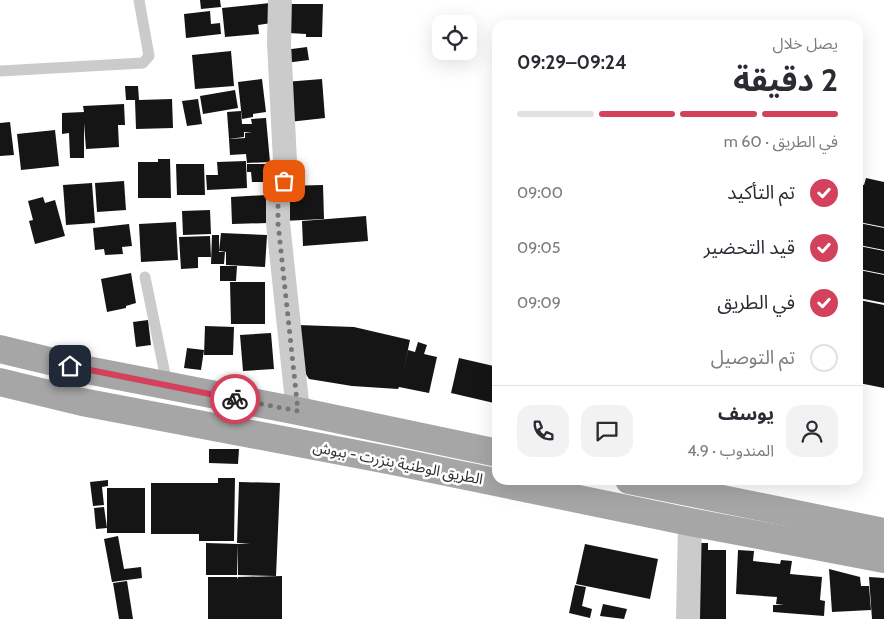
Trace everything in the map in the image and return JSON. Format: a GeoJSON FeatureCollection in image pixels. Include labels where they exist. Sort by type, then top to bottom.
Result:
{"type":"FeatureCollection","features":[{"type":"Feature","properties":{"kind":"main road","name":"الطريق الوطنية بنزرت - ببوش"},"geometry":{"type":"LineString","coordinates":[[0,349],[87,370],[298,411],[492,452]]}},
{"type":"Feature","properties":{"kind":"main road","name":"الطريق الوطنية بنزرت - ببوش"},"geometry":{"type":"LineString","coordinates":[[0,382],[82,402],[492,481]]}},
{"type":"Feature","properties":{"kind":"main road","name":"الطريق الوطنية بنزرت - ببوش"},"geometry":{"type":"LineString","coordinates":[[510,485],[884,559]]}},
{"type":"Feature","properties":{"kind":"main road"},"geometry":{"type":"LineString","coordinates":[[654,485],[884,532]]}},
{"type":"Feature","properties":{"kind":"street"},"geometry":{"type":"LineString","coordinates":[[280,0],[279,43],[285,161],[284,181],[278,197],[278,223],[298,411]]}},
{"type":"Feature","properties":{"kind":"street"},"geometry":{"type":"LineString","coordinates":[[688,619],[690,522]]}},
{"type":"Feature","properties":{"kind":"lane"},"geometry":{"type":"LineString","coordinates":[[0,71],[143,63],[148,56],[139,0]]}},
{"type":"Feature","properties":{"kind":"lane"},"geometry":{"type":"LineString","coordinates":[[145,277],[167,386]]}},
{"type":"Feature","properties":{"kind":"building"},"geometry":{"type":"Polygon","coordinates":[[[200,0],[220,0],[221,7],[201,9],[200,0]]]}},
{"type":"Feature","properties":{"kind":"building"},"geometry":{"type":"Polygon","coordinates":[[[270,3],[272,23],[258,25],[259,34],[225,37],[222,8],[270,3]]]}},
{"type":"Feature","properties":{"kind":"building"},"geometry":{"type":"Polygon","coordinates":[[[289,4],[323,4],[322,37],[306,37],[306,34],[288,33],[289,4]]]}},
{"type":"Feature","properties":{"kind":"building"},"geometry":{"type":"Polygon","coordinates":[[[210,11],[211,24],[220,23],[221,34],[186,38],[184,14],[210,11]]]}},
{"type":"Feature","properties":{"kind":"building"},"geometry":{"type":"Polygon","coordinates":[[[307,47],[309,60],[285,63],[284,50],[307,47]]]}},
{"type":"Feature","properties":{"kind":"building"},"geometry":{"type":"Polygon","coordinates":[[[231,51],[234,86],[195,89],[192,55],[231,51]]]}},
{"type":"Feature","properties":{"kind":"building"},"geometry":{"type":"Polygon","coordinates":[[[262,79],[266,112],[253,114],[253,117],[242,119],[238,82],[262,79]]]}},
{"type":"Feature","properties":{"kind":"building"},"geometry":{"type":"Polygon","coordinates":[[[322,79],[325,118],[289,122],[285,82],[322,79]]]}},
{"type":"Feature","properties":{"kind":"building"},"geometry":{"type":"Polygon","coordinates":[[[125,86],[138,86],[139,100],[172,99],[173,128],[136,129],[135,100],[126,100],[125,86]]]}},
{"type":"Feature","properties":{"kind":"building"},"geometry":{"type":"Polygon","coordinates":[[[235,90],[238,108],[203,114],[200,96],[235,90]]]}},
{"type":"Feature","properties":{"kind":"building"},"geometry":{"type":"Polygon","coordinates":[[[198,99],[202,124],[187,126],[182,101],[198,99]]]}},
{"type":"Feature","properties":{"kind":"building"},"geometry":{"type":"Polygon","coordinates":[[[124,104],[125,125],[118,125],[119,147],[86,149],[84,123],[84,158],[70,158],[69,133],[62,134],[62,113],[84,112],[83,106],[124,104]]]}},
{"type":"Feature","properties":{"kind":"building"},"geometry":{"type":"Polygon","coordinates":[[[241,111],[242,124],[252,124],[251,119],[266,118],[270,162],[247,163],[246,154],[230,155],[227,112],[241,111]],[[244,132],[244,137],[229,139],[245,138],[245,133],[252,133],[244,132]]]}},
{"type":"Feature","properties":{"kind":"building"},"geometry":{"type":"Polygon","coordinates":[[[10,122],[14,155],[0,156],[0,123],[10,122]]]}},
{"type":"Feature","properties":{"kind":"building"},"geometry":{"type":"Polygon","coordinates":[[[55,130],[59,166],[21,170],[17,134],[55,130]]]}},
{"type":"Feature","properties":{"kind":"building"},"geometry":{"type":"Polygon","coordinates":[[[158,159],[170,159],[171,198],[138,198],[138,162],[158,162],[158,159]]]}},
{"type":"Feature","properties":{"kind":"building"},"geometry":{"type":"Polygon","coordinates":[[[246,161],[247,188],[207,190],[206,175],[218,175],[217,162],[246,161]]]}},
{"type":"Feature","properties":{"kind":"building"},"geometry":{"type":"Polygon","coordinates":[[[176,164],[204,164],[205,195],[177,195],[176,164]]]}},
{"type":"Feature","properties":{"kind":"building"},"geometry":{"type":"Polygon","coordinates":[[[247,164],[274,164],[274,182],[252,182],[251,172],[247,172],[247,164]]]}},
{"type":"Feature","properties":{"kind":"building"},"geometry":{"type":"Polygon","coordinates":[[[866,178],[884,182],[884,227],[863,223],[864,185],[866,178]]]}},
{"type":"Feature","properties":{"kind":"building"},"geometry":{"type":"Polygon","coordinates":[[[124,181],[126,210],[97,212],[95,183],[124,181]]]}},
{"type":"Feature","properties":{"kind":"building"},"geometry":{"type":"Polygon","coordinates":[[[92,183],[95,223],[66,225],[63,185],[92,183]]]}},
{"type":"Feature","properties":{"kind":"building"},"geometry":{"type":"Polygon","coordinates":[[[323,185],[324,219],[283,221],[282,186],[323,185]]]}},
{"type":"Feature","properties":{"kind":"building"},"geometry":{"type":"Polygon","coordinates":[[[266,195],[268,223],[232,224],[231,197],[266,195]]]}},
{"type":"Feature","properties":{"kind":"building"},"geometry":{"type":"Polygon","coordinates":[[[43,197],[45,203],[55,200],[65,236],[35,244],[29,221],[33,220],[28,201],[43,197]]]}},
{"type":"Feature","properties":{"kind":"building"},"geometry":{"type":"Polygon","coordinates":[[[210,210],[211,234],[183,235],[182,211],[210,210]]]}},
{"type":"Feature","properties":{"kind":"building"},"geometry":{"type":"Polygon","coordinates":[[[366,216],[368,241],[303,246],[302,221],[366,216]]]}},
{"type":"Feature","properties":{"kind":"building"},"geometry":{"type":"Polygon","coordinates":[[[176,222],[178,260],[141,262],[139,224],[176,222]]]}},
{"type":"Feature","properties":{"kind":"building"},"geometry":{"type":"Polygon","coordinates":[[[129,224],[132,246],[122,247],[123,254],[105,255],[104,249],[95,250],[93,228],[129,224]]]}},
{"type":"Feature","properties":{"kind":"building"},"geometry":{"type":"Polygon","coordinates":[[[863,224],[884,228],[884,250],[863,246],[863,224]]]}},
{"type":"Feature","properties":{"kind":"building"},"geometry":{"type":"Polygon","coordinates":[[[221,233],[267,235],[265,267],[226,265],[226,252],[219,251],[221,233]]]}},
{"type":"Feature","properties":{"kind":"building"},"geometry":{"type":"Polygon","coordinates":[[[212,235],[219,235],[219,252],[225,252],[224,264],[211,264],[212,235]]]}},
{"type":"Feature","properties":{"kind":"building"},"geometry":{"type":"Polygon","coordinates":[[[210,236],[211,257],[198,257],[198,268],[181,269],[179,237],[210,236]]]}},
{"type":"Feature","properties":{"kind":"building"},"geometry":{"type":"Polygon","coordinates":[[[863,247],[884,251],[884,274],[863,270],[863,247]]]}},
{"type":"Feature","properties":{"kind":"building"},"geometry":{"type":"Polygon","coordinates":[[[220,266],[237,266],[236,281],[220,281],[220,266]]]}},
{"type":"Feature","properties":{"kind":"building"},"geometry":{"type":"Polygon","coordinates":[[[863,271],[884,275],[884,303],[863,299],[863,271]]]}},
{"type":"Feature","properties":{"kind":"building"},"geometry":{"type":"Polygon","coordinates":[[[131,273],[136,303],[126,306],[126,308],[107,312],[101,279],[131,273]]]}},
{"type":"Feature","properties":{"kind":"building"},"geometry":{"type":"Polygon","coordinates":[[[230,282],[265,282],[265,324],[231,324],[230,282]]]}},
{"type":"Feature","properties":{"kind":"building"},"geometry":{"type":"Polygon","coordinates":[[[863,301],[884,305],[884,388],[863,384],[863,301]]]}},
{"type":"Feature","properties":{"kind":"building"},"geometry":{"type":"Polygon","coordinates":[[[148,320],[151,345],[136,347],[133,322],[148,320]]]}},
{"type":"Feature","properties":{"kind":"building"},"geometry":{"type":"Polygon","coordinates":[[[298,325],[354,327],[410,340],[403,373],[408,350],[415,352],[418,342],[427,345],[424,354],[437,357],[429,393],[399,387],[398,389],[352,386],[309,379],[302,368],[298,325]]]}},
{"type":"Feature","properties":{"kind":"building"},"geometry":{"type":"Polygon","coordinates":[[[205,326],[234,327],[233,355],[204,355],[205,326]]]}},
{"type":"Feature","properties":{"kind":"building"},"geometry":{"type":"Polygon","coordinates":[[[271,333],[274,369],[243,371],[240,335],[271,333]]]}},
{"type":"Feature","properties":{"kind":"building"},"geometry":{"type":"Polygon","coordinates":[[[187,348],[204,350],[201,370],[184,368],[187,348]]]}},
{"type":"Feature","properties":{"kind":"building"},"geometry":{"type":"Polygon","coordinates":[[[459,358],[492,366],[492,403],[451,393],[459,358]]]}},
{"type":"Feature","properties":{"kind":"building"},"geometry":{"type":"Polygon","coordinates":[[[209,449],[239,449],[238,464],[209,463],[209,449]]]}},
{"type":"Feature","properties":{"kind":"building"},"geometry":{"type":"Polygon","coordinates":[[[218,478],[235,478],[234,541],[199,541],[199,534],[151,534],[151,483],[218,483],[218,478]]]}},
{"type":"Feature","properties":{"kind":"building"},"geometry":{"type":"Polygon","coordinates":[[[108,480],[108,486],[102,487],[104,505],[93,506],[90,482],[108,480]]]}},
{"type":"Feature","properties":{"kind":"building"},"geometry":{"type":"Polygon","coordinates":[[[239,482],[280,483],[276,576],[238,575],[238,544],[250,543],[237,543],[239,482]]]}},
{"type":"Feature","properties":{"kind":"building"},"geometry":{"type":"Polygon","coordinates":[[[107,488],[145,488],[145,533],[107,533],[107,488]]]}},
{"type":"Feature","properties":{"kind":"building"},"geometry":{"type":"Polygon","coordinates":[[[104,507],[107,528],[96,529],[94,508],[104,507]]]}},
{"type":"Feature","properties":{"kind":"building"},"geometry":{"type":"Polygon","coordinates":[[[118,536],[124,569],[141,567],[142,578],[112,582],[104,539],[118,536]]]}},
{"type":"Feature","properties":{"kind":"building"},"geometry":{"type":"Polygon","coordinates":[[[206,543],[238,544],[237,575],[206,575],[206,543]]]}},
{"type":"Feature","properties":{"kind":"building"},"geometry":{"type":"Polygon","coordinates":[[[692,543],[708,543],[708,550],[726,550],[726,619],[691,619],[692,543]]]}},
{"type":"Feature","properties":{"kind":"building"},"geometry":{"type":"Polygon","coordinates":[[[585,544],[658,559],[650,599],[576,584],[585,544]]]}},
{"type":"Feature","properties":{"kind":"building"},"geometry":{"type":"Polygon","coordinates":[[[738,550],[754,551],[753,561],[780,564],[781,560],[792,561],[790,574],[822,577],[820,600],[825,601],[824,616],[773,612],[773,605],[784,605],[776,604],[777,597],[736,594],[738,550]]]}},
{"type":"Feature","properties":{"kind":"building"},"geometry":{"type":"Polygon","coordinates":[[[829,569],[860,577],[861,586],[869,586],[871,610],[832,612],[829,569]]]}},
{"type":"Feature","properties":{"kind":"building"},"geometry":{"type":"Polygon","coordinates":[[[282,576],[282,619],[208,619],[208,577],[237,577],[238,579],[238,577],[282,576]]]}},
{"type":"Feature","properties":{"kind":"building"},"geometry":{"type":"Polygon","coordinates":[[[869,577],[884,578],[884,619],[872,619],[869,577]]]}},
{"type":"Feature","properties":{"kind":"building"},"geometry":{"type":"Polygon","coordinates":[[[127,581],[133,619],[119,619],[113,583],[127,581]]]}},
{"type":"Feature","properties":{"kind":"building"},"geometry":{"type":"Polygon","coordinates":[[[575,585],[586,587],[582,606],[592,609],[590,618],[569,613],[575,585]]]}},
{"type":"Feature","properties":{"kind":"building"},"geometry":{"type":"Polygon","coordinates":[[[603,604],[627,609],[624,619],[600,616],[603,604]]]}},
{"type":"Feature","properties":{"kind":"way so far"},"geometry":{"type":"LineString","coordinates":[[235,399],[298,411],[278,223],[278,197],[284,181]]}},
{"type":"Feature","properties":{"kind":"route"},"geometry":{"type":"LineString","coordinates":[[70,366],[235,399]]}}]}
